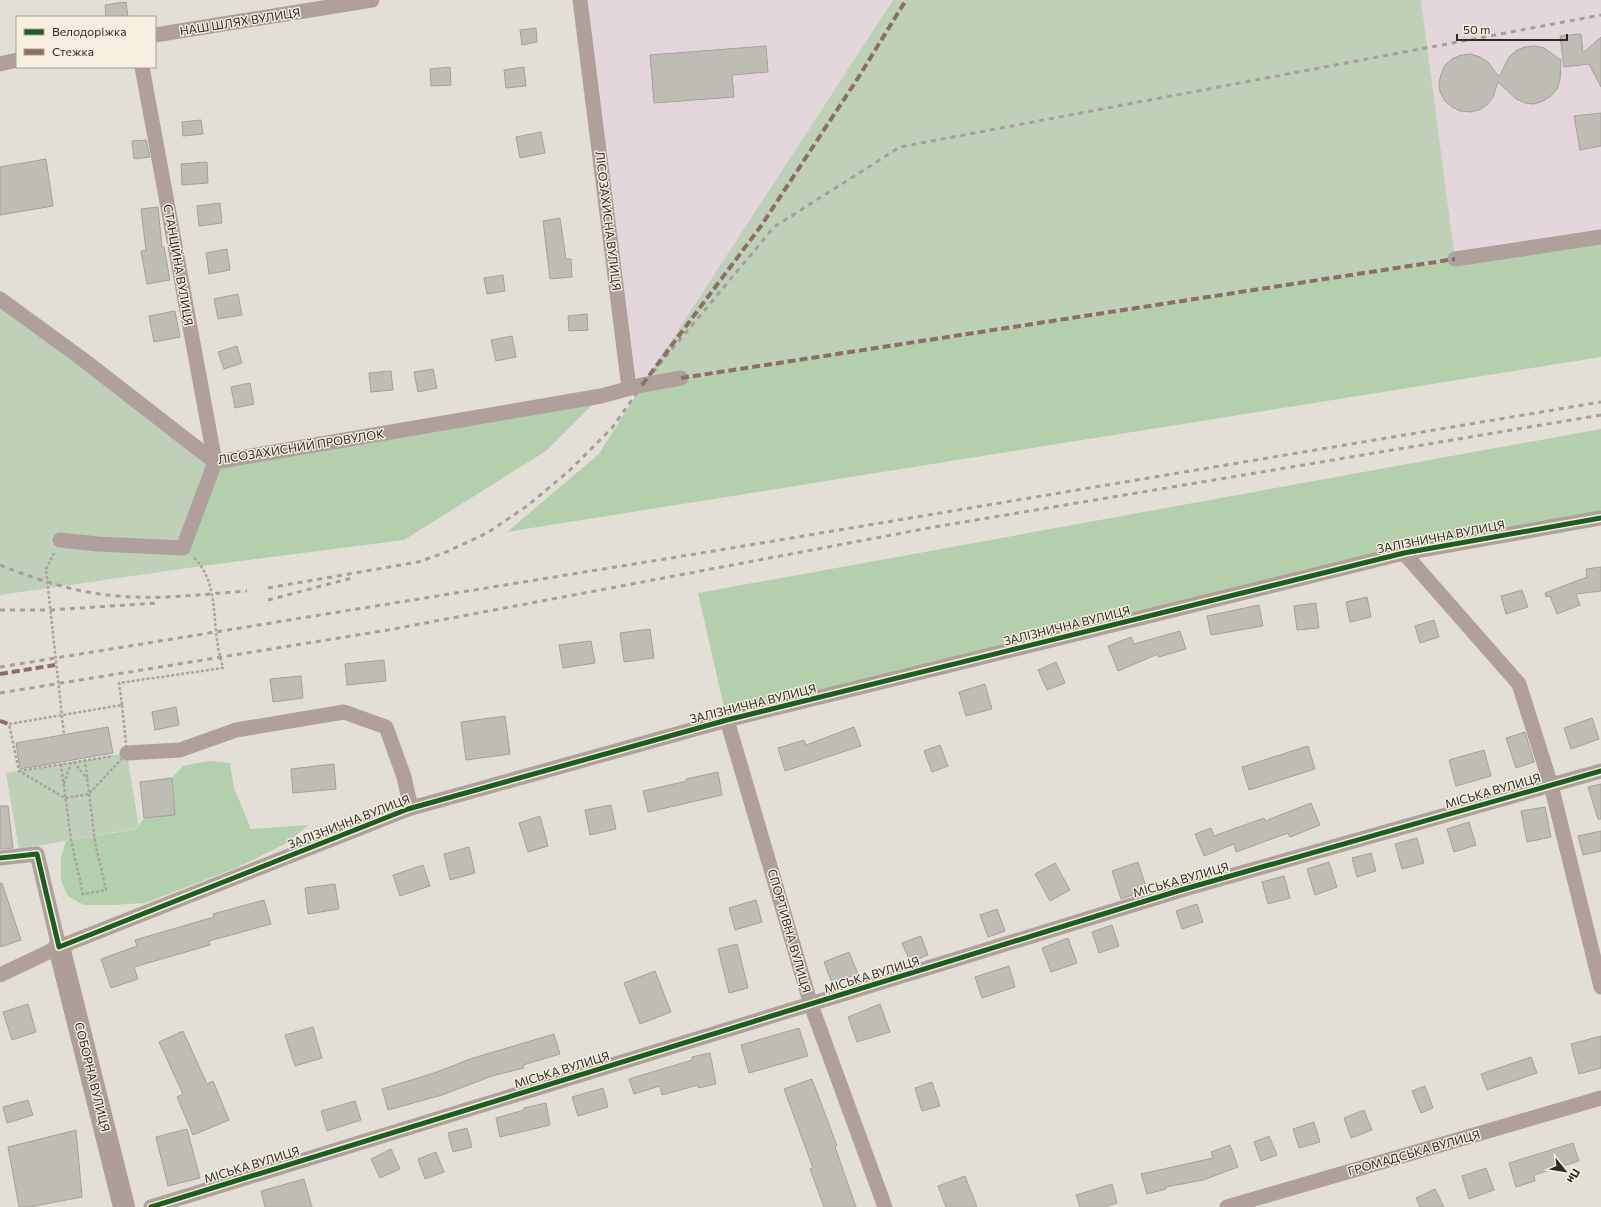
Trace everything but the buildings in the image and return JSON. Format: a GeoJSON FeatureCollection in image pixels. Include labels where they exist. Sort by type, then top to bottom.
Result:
{"type":"FeatureCollection","features":[{"type":"Feature","properties":{"kind":"street","name":"НАШ ШЛЯХ ВУЛИЦЯ"},"geometry":{"type":"LineString","coordinates":[[156,35],[372,0]]}},
{"type":"Feature","properties":{"kind":"street","name":"ЛІСОЗАХИСНА ВУЛИЦЯ"},"geometry":{"type":"LineString","coordinates":[[580,0],[629,388]]}},
{"type":"Feature","properties":{"kind":"street"},"geometry":{"type":"LineString","coordinates":[[0,64],[16,60]]}},
{"type":"Feature","properties":{"kind":"street","name":"СТАНЦІЙНА ВУЛИЦЯ"},"geometry":{"type":"LineString","coordinates":[[142,68],[215,462]]}},
{"type":"Feature","properties":{"kind":"street"},"geometry":{"type":"LineString","coordinates":[[1456,260],[1601,237]]}},
{"type":"Feature","properties":{"kind":"street","name":"ЛІСОЗАХИСНИЙ ПРОВУЛОК"},"geometry":{"type":"LineString","coordinates":[[0,299],[81,358],[215,462],[601,396],[629,388]]}},
{"type":"Feature","properties":{"kind":"street"},"geometry":{"type":"LineString","coordinates":[[629,388],[642,384],[681,378]]}},
{"type":"Feature","properties":{"kind":"street"},"geometry":{"type":"LineString","coordinates":[[60,540],[98,544],[183,548],[215,462]]}},
{"type":"Feature","properties":{"kind":"street","name":"ЗАЛІЗНИЧНА ВУЛИЦЯ"},"geometry":{"type":"LineString","coordinates":[[0,975],[59,947],[411,808],[728,720],[1404,553],[1601,518]]}},
{"type":"Feature","properties":{"kind":"street"},"geometry":{"type":"LineString","coordinates":[[1404,553],[1519,684],[1551,785],[1601,987]]}},
{"type":"Feature","properties":{"kind":"street"},"geometry":{"type":"LineString","coordinates":[[126,753],[180,750],[236,730],[344,712],[386,727],[404,777],[411,808]]}},
{"type":"Feature","properties":{"kind":"street","name":"СПОРТИВНА ВУЛИЦЯ"},"geometry":{"type":"LineString","coordinates":[[728,720],[811,1005],[885,1207]]}},
{"type":"Feature","properties":{"kind":"street","name":"МІСЬКА ВУЛИЦЯ"},"geometry":{"type":"LineString","coordinates":[[151,1207],[1181,890],[1601,771]]}},
{"type":"Feature","properties":{"kind":"street"},"geometry":{"type":"LineString","coordinates":[[0,858],[37,854],[59,947]]}},
{"type":"Feature","properties":{"kind":"street","name":"СОБОРНА ВУЛИЦЯ"},"geometry":{"type":"LineString","coordinates":[[59,947],[124,1207]]}},
{"type":"Feature","properties":{"kind":"street","name":"ГРОМАДСЬКА ВУЛИЦЯ"},"geometry":{"type":"LineString","coordinates":[[1227,1207],[1601,1098]]}},
{"type":"Feature","properties":{"kind":"path"},"geometry":{"type":"LineString","coordinates":[[60,540],[46,569],[64,735]]}},
{"type":"Feature","properties":{"kind":"path"},"geometry":{"type":"LineString","coordinates":[[122,706],[9,724],[19,771],[65,798],[89,794],[126,753],[122,706],[119,683],[223,668],[217,642],[213,594],[202,566],[183,548]]}},
{"type":"Feature","properties":{"kind":"path"},"geometry":{"type":"LineString","coordinates":[[19,771],[126,753]]}},
{"type":"Feature","properties":{"kind":"path"},"geometry":{"type":"LineString","coordinates":[[61,764],[71,840],[83,894],[106,890],[95,842],[85,760]]}},
{"type":"Feature","properties":{"kind":"path"},"geometry":{"type":"LineString","coordinates":[[72,762],[87,780]]}},
{"type":"Feature","properties":{"kind":"path"},"geometry":{"type":"LineString","coordinates":[[64,786],[72,762]]}},
{"type":"Feature","properties":{"kind":"shaded area"},"geometry":{"type":"Polygon","coordinates":[[[580,0],[893,0],[643,384],[629,388],[580,0]]]}},
{"type":"Feature","properties":{"kind":"shaded area"},"geometry":{"type":"Polygon","coordinates":[[[1421,0],[1601,0],[1601,237],[1455,259],[1421,0]]]}},
{"type":"Feature","properties":{"kind":"green space"},"geometry":{"type":"Polygon","coordinates":[[[893,0],[1421,0],[1455,259],[643,384],[893,0]]]}},
{"type":"Feature","properties":{"kind":"green space"},"geometry":{"type":"Polygon","coordinates":[[[1601,237],[1601,357],[507,532],[599,454],[643,384],[1601,237]]]}},
{"type":"Feature","properties":{"kind":"green space"},"geometry":{"type":"Polygon","coordinates":[[[0,299],[215,462],[183,548],[202,566],[0,595],[0,299]]]}},
{"type":"Feature","properties":{"kind":"green space"},"geometry":{"type":"Polygon","coordinates":[[[601,396],[546,451],[404,540],[202,566],[183,548],[215,462],[601,396]]]}},
{"type":"Feature","properties":{"kind":"green space"},"geometry":{"type":"Polygon","coordinates":[[[1601,429],[1601,518],[1404,553],[727,720],[698,593],[1601,429]]]}},
{"type":"Feature","properties":{"kind":"green space"},"geometry":{"type":"Polygon","coordinates":[[[127,753],[139,828],[19,849],[6,773],[127,753]]]}},
{"type":"Feature","properties":{"kind":"green space"},"geometry":{"type":"Polygon","coordinates":[[[209,761],[230,763],[234,788],[251,829],[309,825],[285,844],[236,868],[145,903],[84,905],[68,896],[61,881],[61,857],[66,841],[137,829],[144,818],[175,815],[172,778],[183,766],[209,761]]]}},
{"type":"Feature","properties":{"kind":"railway"},"geometry":{"type":"LineString","coordinates":[[268,588],[418,562],[444,553],[487,533],[527,506],[569,471],[612,428],[643,384],[774,227],[900,147],[1601,15]]}},
{"type":"Feature","properties":{"kind":"railway"},"geometry":{"type":"LineString","coordinates":[[0,667],[714,551],[1601,402]]}},
{"type":"Feature","properties":{"kind":"railway"},"geometry":{"type":"LineString","coordinates":[[0,693],[388,630],[934,527],[1601,415]]}},
{"type":"Feature","properties":{"kind":"railway"},"geometry":{"type":"LineString","coordinates":[[0,565],[58,585],[103,594],[134,597],[166,597],[247,591]]}},
{"type":"Feature","properties":{"kind":"railway"},"geometry":{"type":"LineString","coordinates":[[268,600],[352,578]]}},
{"type":"Feature","properties":{"kind":"railway"},"geometry":{"type":"LineString","coordinates":[[0,610],[50,610],[157,603]]}},
{"type":"Feature","properties":{"kind":"marked path"},"geometry":{"type":"LineString","coordinates":[[642,385],[761,226],[858,78],[906,0]]}},
{"type":"Feature","properties":{"kind":"marked path"},"geometry":{"type":"LineString","coordinates":[[681,378],[1455,259]]}},
{"type":"Feature","properties":{"kind":"marked path"},"geometry":{"type":"LineString","coordinates":[[0,674],[55,665]]}},
{"type":"Feature","properties":{"kind":"marked path"},"geometry":{"type":"LineString","coordinates":[[0,721],[9,724]]}},
{"type":"Feature","properties":{"kind":"cycle path"},"geometry":{"type":"LineString","coordinates":[[0,858],[37,854],[59,947],[408,809],[727,720],[1404,553],[1601,518]]}},
{"type":"Feature","properties":{"kind":"cycle path"},"geometry":{"type":"LineString","coordinates":[[151,1207],[1181,890],[1601,771]]}}]}
